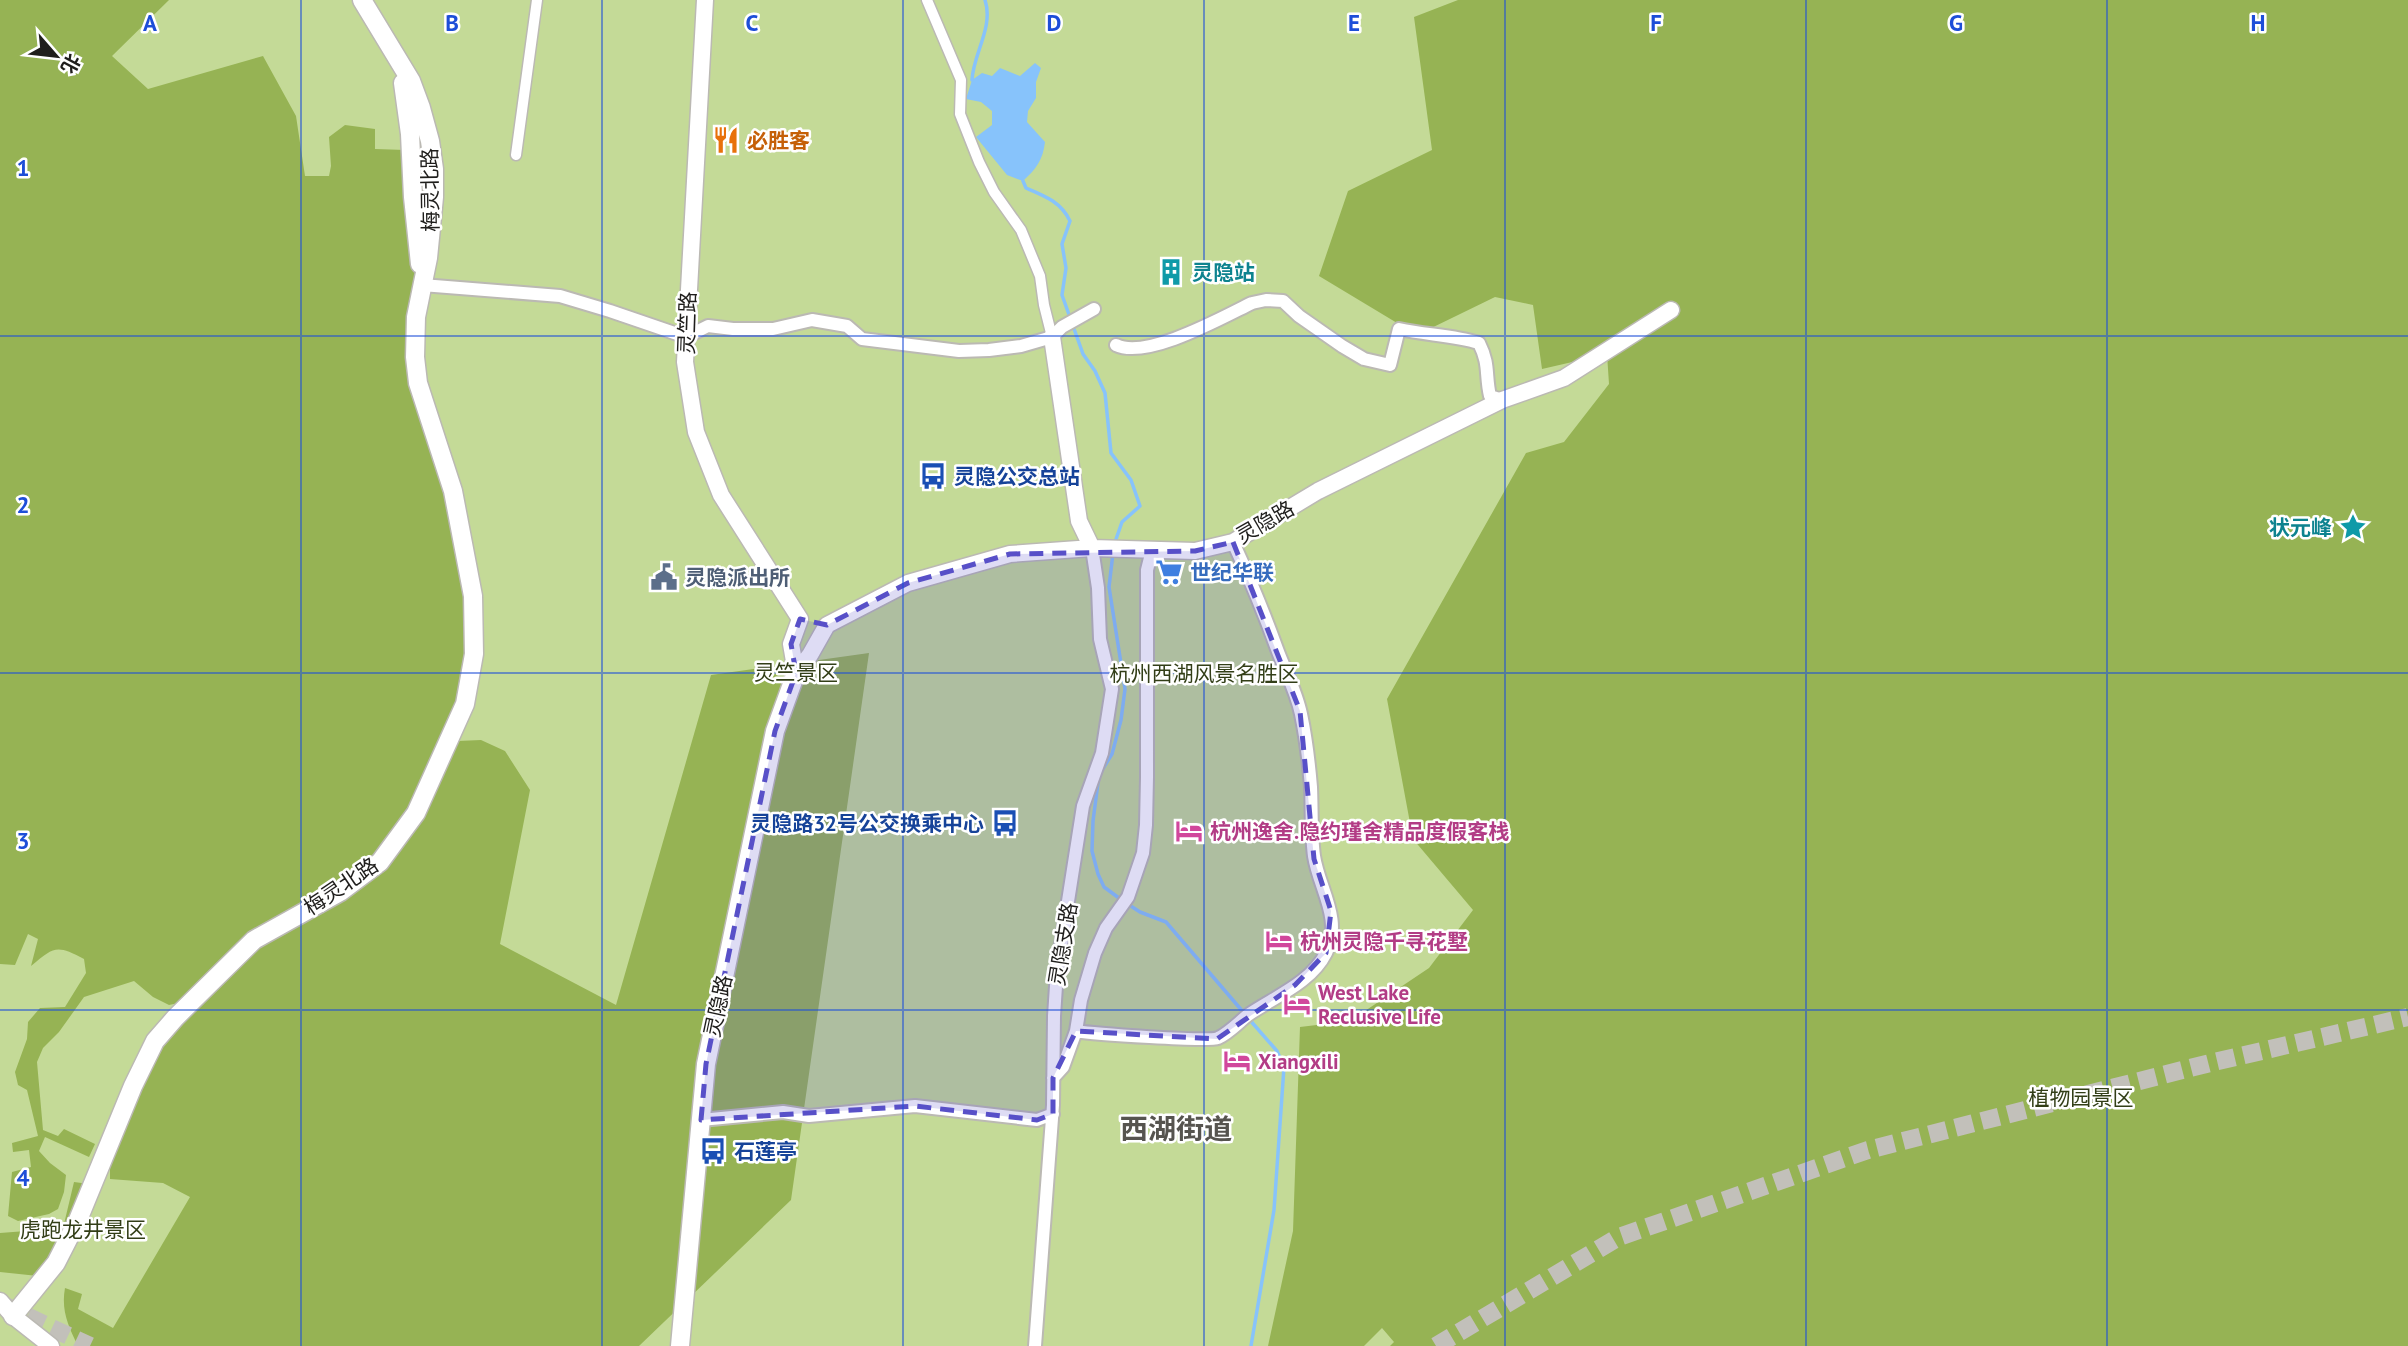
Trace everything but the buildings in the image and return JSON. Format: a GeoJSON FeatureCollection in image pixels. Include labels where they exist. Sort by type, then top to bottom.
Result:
{"type":"FeatureCollection","features":[{"type":"Feature","properties":{"kind":"main road","name":"梅灵北路"},"geometry":{"type":"LineString","coordinates":[[4,1317],[56,1263],[155,1041],[254,940],[340,892],[380,862],[416,813],[464,704],[474,654],[473,596],[453,491],[418,383],[415,357],[416,317],[432,229],[434,169],[430,141],[411,81],[362,0]]}},
{"type":"Feature","properties":{"kind":"main road","name":"灵隐路"},"geometry":{"type":"LineString","coordinates":[[680,1346],[706,1064],[775,731],[796,673]]}},
{"type":"Feature","properties":{"kind":"street"},"geometry":{"type":"LineString","coordinates":[[516,155],[537,0]]}},
{"type":"Feature","properties":{"kind":"street","name":"灵竺路"},"geometry":{"type":"LineString","coordinates":[[705,0],[685,362],[696,432],[721,495],[800,619]]}},
{"type":"Feature","properties":{"kind":"street"},"geometry":{"type":"LineString","coordinates":[[927,0],[961,80],[960,114],[979,162],[994,192],[1021,230],[1040,276],[1052,337],[1079,521],[1096,548]]}},
{"type":"Feature","properties":{"kind":"street"},"geometry":{"type":"LineString","coordinates":[[422,285],[560,296],[686,337],[708,326],[773,329],[812,320],[847,326],[862,339],[959,351],[1021,346],[1052,337],[1065,325],[1094,310]]}},
{"type":"Feature","properties":{"kind":"street"},"geometry":{"type":"LineString","coordinates":[[1116,345],[1135,348],[1168,341],[1252,303],[1283,301],[1299,316],[1342,346],[1364,359],[1390,365],[1399,329],[1479,343],[1488,366],[1487,383],[1490,396],[1502,400]]}},
{"type":"Feature","properties":{"kind":"street","name":"灵隐路"},"geometry":{"type":"LineString","coordinates":[[827,625],[908,583],[1010,554],[1096,548],[1195,551],[1233,541],[1318,491],[1502,400],[1564,378],[1671,310]]}},
{"type":"Feature","properties":{"kind":"street"},"geometry":{"type":"LineString","coordinates":[[1076,1031],[1109,1035],[1217,1039],[1313,971],[1326,953],[1332,928],[1331,911],[1314,859],[1311,787],[1297,699],[1265,613],[1233,541]]}},
{"type":"Feature","properties":{"kind":"street","name":"灵隐支路"},"geometry":{"type":"LineString","coordinates":[[1035,1346],[1053,1114],[1054,1016],[1063,931],[1083,806],[1102,753],[1112,689],[1100,639],[1096,548]]}},
{"type":"Feature","properties":{"kind":"street"},"geometry":{"type":"LineString","coordinates":[[1054,1078],[1063,1067],[1076,1031],[1081,1000],[1095,953],[1107,928],[1128,897],[1143,853],[1146,825],[1147,570],[1152,550]]}},
{"type":"Feature","properties":{"kind":"street"},"geometry":{"type":"LineString","coordinates":[[800,619],[827,625],[796,673],[791,643],[800,619]]}},
{"type":"Feature","properties":{"kind":"street"},"geometry":{"type":"LineString","coordinates":[[701,1120],[783,1112],[808,1116],[915,1106],[1037,1119],[1053,1114]]}},
{"type":"Feature","properties":{"kind":"street"},"geometry":{"type":"LineString","coordinates":[[0,1301],[4,1317],[51,1346]]}},
{"type":"Feature","properties":{"kind":"highlighted area"},"geometry":{"type":"Polygon","coordinates":[[[1233,542],[1300,711],[1314,859],[1331,911],[1326,953],[1295,985],[1217,1039],[1076,1031],[1053,1078],[1053,1114],[1037,1120],[915,1106],[701,1120],[706,1064],[775,731],[796,673],[791,644],[800,619],[827,625],[908,583],[1010,554],[1195,551],[1233,542]]]}},
{"type":"Feature","properties":{"kind":"green space","name":"灵竺景区"},"geometry":{"type":"Polygon","coordinates":[[[0,0],[2361,0],[2408,1346],[0,1346],[0,0]]]}},
{"type":"Feature","properties":{"kind":"green space"},"geometry":{"type":"Polygon","coordinates":[[[0,0],[169,0],[112,56],[148,89],[263,56],[296,116],[305,176],[329,176],[329,137],[345,125],[375,129],[375,149],[405,150],[417,283],[408,376],[445,497],[463,592],[465,660],[457,700],[446,731],[458,741],[481,740],[505,751],[530,790],[500,944],[616,1005],[711,675],[869,653],[791,1200],[639,1346],[78,1346],[66,1318],[65,1288],[82,1294],[78,1309],[113,1328],[190,1197],[163,1183],[110,1179],[110,1164],[116,1146],[165,1035],[202,998],[169,1005],[153,997],[134,981],[84,997],[59,1032],[43,1048],[37,1062],[43,1130],[58,1136],[64,1129],[95,1144],[89,1157],[45,1137],[39,1151],[66,1175],[58,1209],[49,1214],[18,1221],[8,1216],[12,1172],[31,1167],[29,1150],[13,1152],[12,1143],[38,1136],[27,1090],[18,1085],[15,1072],[27,1039],[28,1022],[40,1008],[65,1007],[86,973],[84,959],[61,950],[50,951],[31,966],[38,939],[28,934],[15,965],[0,964],[0,0]]]}},
{"type":"Feature","properties":{"kind":"green space","name":"植物园景区"},"geometry":{"type":"Polygon","coordinates":[[[1458,0],[2408,0],[2408,1346],[1390,1346],[1394,1342],[1382,1328],[1364,1346],[1268,1346],[1293,1231],[1300,1027],[1350,1021],[1429,968],[1473,910],[1413,839],[1387,699],[1526,453],[1564,442],[1609,384],[1607,354],[1542,369],[1533,305],[1495,297],[1417,335],[1319,276],[1348,191],[1432,150],[1414,17],[1458,0]]]}},
{"type":"Feature","properties":{"kind":"green space"},"geometry":{"type":"Polygon","coordinates":[[[74,1182],[89,1184],[71,1224],[38,1276],[0,1272],[0,1233],[52,1229],[64,1224],[74,1182]]]}},
{"type":"Feature","properties":{"kind":"water"},"geometry":{"type":"Polygon","coordinates":[[[1035,63],[1041,68],[1036,82],[1036,98],[1028,111],[1027,122],[1045,142],[1038,164],[1023,181],[1007,175],[976,137],[992,125],[992,111],[981,102],[966,99],[972,80],[982,73],[992,76],[1000,68],[1020,76],[1035,63]]]}},
{"type":"Feature","properties":{"kind":"waterway"},"geometry":{"type":"LineString","coordinates":[[972,80],[987,20],[985,0]]}},
{"type":"Feature","properties":{"kind":"waterway"},"geometry":{"type":"LineString","coordinates":[[1023,181],[1026,188],[1057,204],[1070,221],[1062,244],[1066,268],[1062,295],[1083,354],[1105,393],[1111,453],[1131,480],[1140,506],[1122,522],[1115,542]]}},
{"type":"Feature","properties":{"kind":"waterway"},"geometry":{"type":"LineString","coordinates":[[1113,553],[1109,587],[1125,689],[1121,720],[1112,754],[1099,775],[1092,851],[1098,874],[1104,887],[1123,901],[1140,912],[1166,922],[1244,1013]]}},
{"type":"Feature","properties":{"kind":"waterway"},"geometry":{"type":"LineString","coordinates":[[1249,1019],[1277,1051],[1284,1067],[1274,1210],[1251,1346]]}},
{"type":"Feature","properties":{"kind":"tunnel"},"geometry":{"type":"LineString","coordinates":[[1436,1346],[1619,1237],[1868,1150],[2210,1063],[2408,1017]]}},
{"type":"Feature","properties":{"kind":"tunnel"},"geometry":{"type":"LineString","coordinates":[[3,1305],[90,1346]]}},
{"type":"Feature","properties":{"kind":"place","name":"必胜客"},"geometry":{"type":"Point","coordinates":[726,140]}},
{"type":"Feature","properties":{"kind":"place","name":"灵隐站"},"geometry":{"type":"Point","coordinates":[1171,272]}},
{"type":"Feature","properties":{"kind":"place","name":"灵隐公交总站"},"geometry":{"type":"Point","coordinates":[933,476]}},
{"type":"Feature","properties":{"kind":"place","name":"状元峰"},"geometry":{"type":"Point","coordinates":[2353,527]}},
{"type":"Feature","properties":{"kind":"place","name":"世纪华联"},"geometry":{"type":"Point","coordinates":[1169,572]}},
{"type":"Feature","properties":{"kind":"place","name":"灵隐派出所"},"geometry":{"type":"Point","coordinates":[664,577]}},
{"type":"Feature","properties":{"kind":"place","name":"灵隐路32号公交换乘中心"},"geometry":{"type":"Point","coordinates":[1005,823]}},
{"type":"Feature","properties":{"kind":"place","name":"杭州逸舍.隐约瑾舍精品度假客栈"},"geometry":{"type":"Point","coordinates":[1189,831]}},
{"type":"Feature","properties":{"kind":"place","name":"杭州灵隐千寻花墅"},"geometry":{"type":"Point","coordinates":[1279,941]}},
{"type":"Feature","properties":{"kind":"place","name":"West Lake Reclusive Life"},"geometry":{"type":"Point","coordinates":[1297,1004]}},
{"type":"Feature","properties":{"kind":"place","name":"Xiangxili"},"geometry":{"type":"Point","coordinates":[1237,1061]}},
{"type":"Feature","properties":{"kind":"place","name":"石莲亭"},"geometry":{"type":"Point","coordinates":[713,1151]}},
{"type":"Feature","properties":{"kind":"district","name":"西湖街道"},"geometry":{"type":"Point","coordinates":[1176,1128]}},
{"type":"Feature","properties":{"kind":"park label","name":"杭州西湖风景名胜区"},"geometry":{"type":"Point","coordinates":[1204,673]}},
{"type":"Feature","properties":{"kind":"park label","name":"虎跑龙井景区"},"geometry":{"type":"Point","coordinates":[83,1229]}}]}
